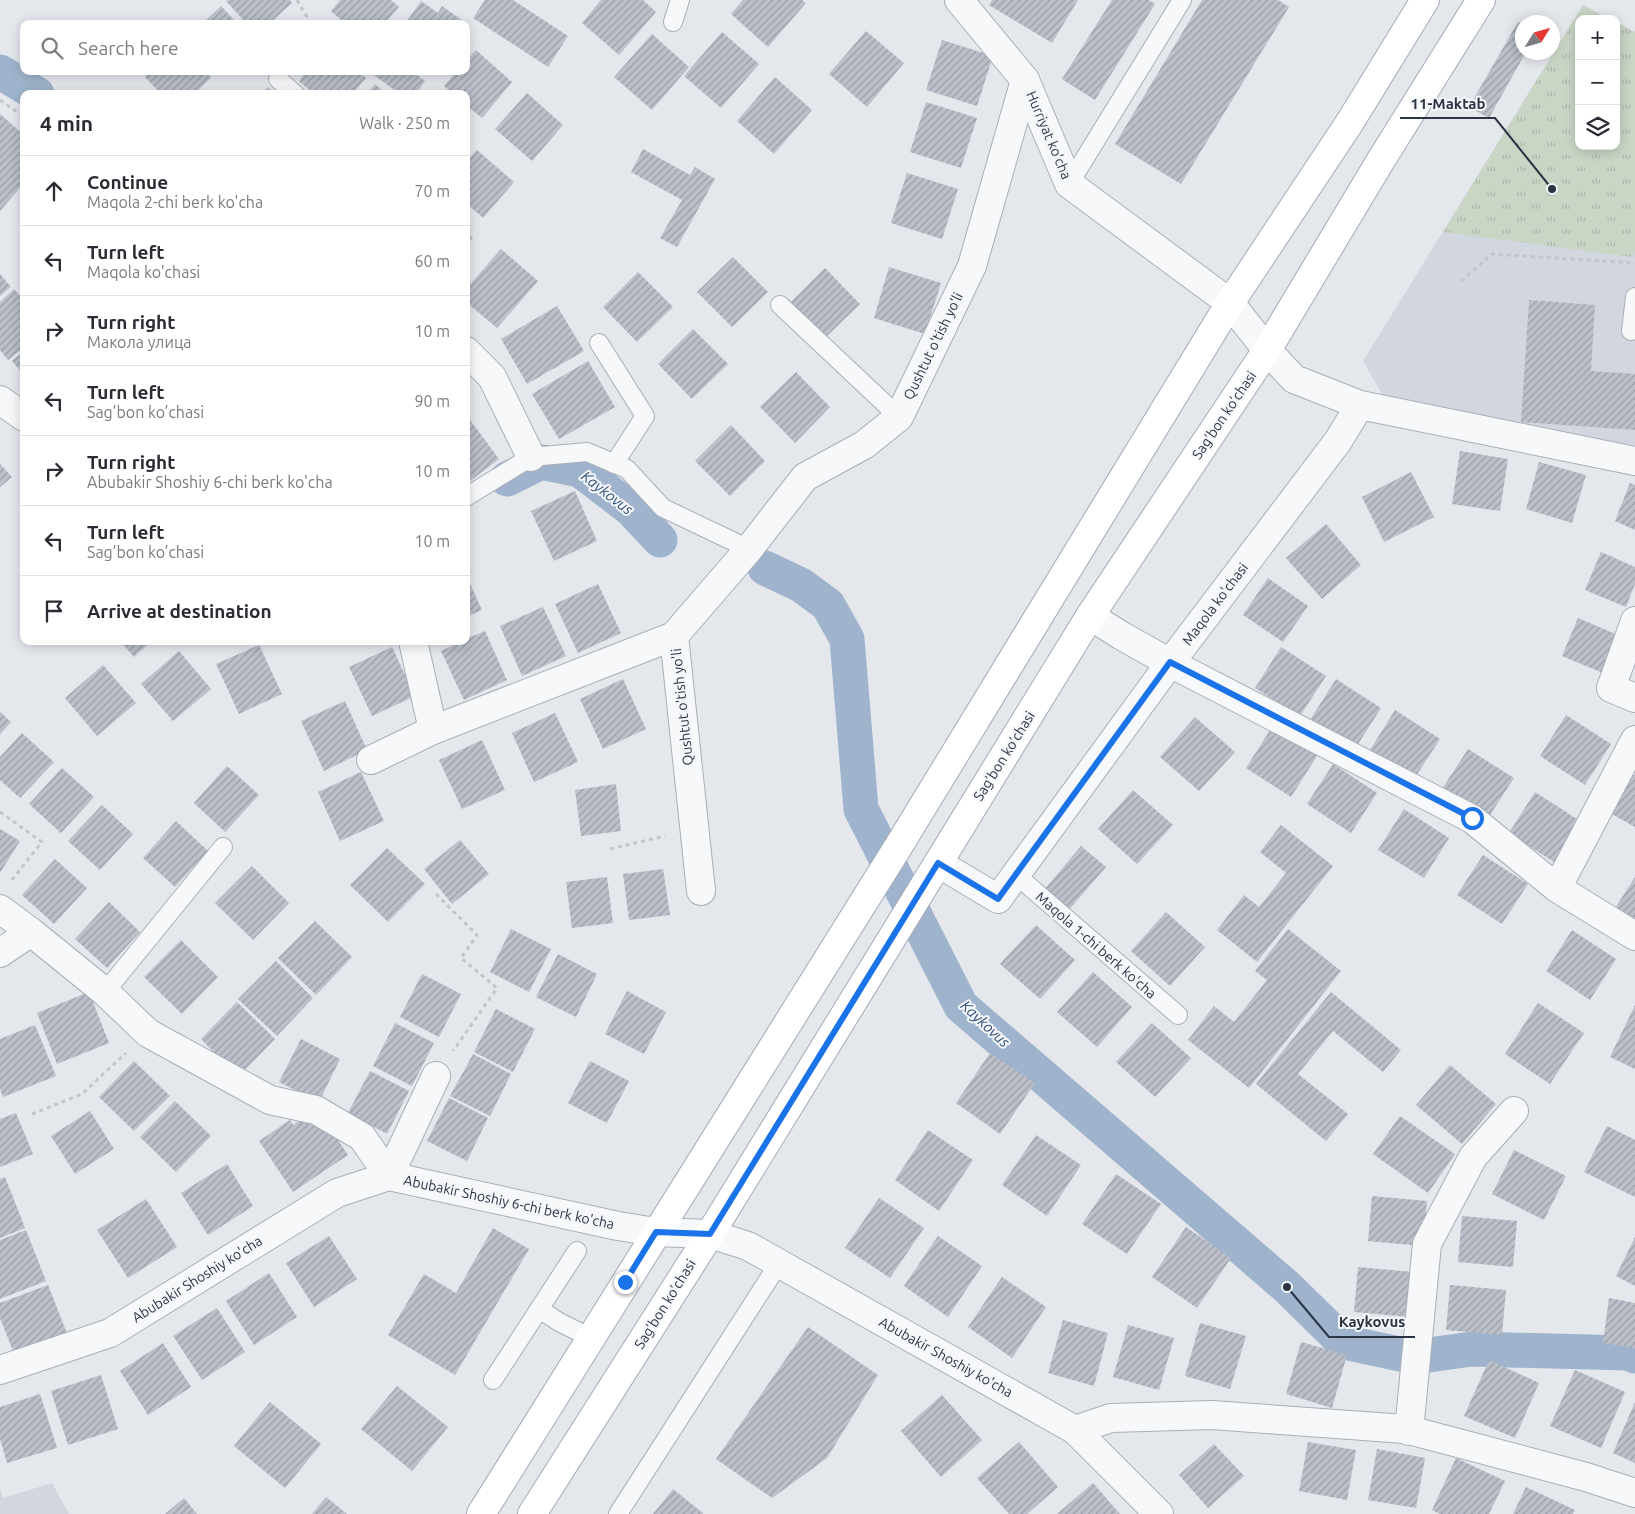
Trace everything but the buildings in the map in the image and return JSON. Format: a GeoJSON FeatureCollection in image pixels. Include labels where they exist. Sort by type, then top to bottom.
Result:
{"type":"FeatureCollection","features":[{"type":"Feature","properties":{"kind":"main road"},"geometry":{"type":"LineString","coordinates":[[481,1514],[898,847],[1230,303],[1350,122],[1425,0]]}},
{"type":"Feature","properties":{"kind":"main road","name":"Sag’bon ko’chasi"},"geometry":{"type":"LineString","coordinates":[[532,1514],[710,1234],[1090,616],[1267,350],[1381,160],[1481,0]]}},
{"type":"Feature","properties":{"kind":"street","name":"Hurriyat ko'cha"},"geometry":{"type":"LineString","coordinates":[[960,0],[1025,80],[1069,184],[1230,303]]}},
{"type":"Feature","properties":{"kind":"street","name":"Qushtut o'tish yo'li"},"geometry":{"type":"LineString","coordinates":[[700,891],[674,636],[749,549],[805,477],[864,445],[899,417],[972,266],[1025,80]]}},
{"type":"Feature","properties":{"kind":"street"},"geometry":{"type":"LineString","coordinates":[[1230,303],[1267,350],[1294,379],[1360,405],[1635,461]]}},
{"type":"Feature","properties":{"kind":"street"},"geometry":{"type":"LineString","coordinates":[[470,355],[492,377],[531,457]]}},
{"type":"Feature","properties":{"kind":"street"},"geometry":{"type":"LineString","coordinates":[[0,400],[20,415]]}},
{"type":"Feature","properties":{"kind":"street","name":"Maqola ko'chasi"},"geometry":{"type":"LineString","coordinates":[[931,874],[998,899],[1170,662],[1338,440],[1360,405]]}},
{"type":"Feature","properties":{"kind":"street"},"geometry":{"type":"LineString","coordinates":[[1090,616],[1170,662],[1472,818],[1557,888],[1635,936]]}},
{"type":"Feature","properties":{"kind":"street"},"geometry":{"type":"LineString","coordinates":[[1635,622],[1611,688],[1635,698]]}},
{"type":"Feature","properties":{"kind":"street"},"geometry":{"type":"LineString","coordinates":[[371,760],[433,730],[674,636]]}},
{"type":"Feature","properties":{"kind":"street"},"geometry":{"type":"LineString","coordinates":[[414,645],[433,730]]}},
{"type":"Feature","properties":{"kind":"street"},"geometry":{"type":"LineString","coordinates":[[1557,888],[1635,740]]}},
{"type":"Feature","properties":{"kind":"street","name":"Abubakir Shoshiy 6-chi berk ko'cha"},"geometry":{"type":"LineString","coordinates":[[3,899],[31,932],[105,992],[148,1033],[270,1100],[316,1110],[362,1137],[389,1176],[618,1226],[656,1232],[710,1234]]}},
{"type":"Feature","properties":{"kind":"street"},"geometry":{"type":"LineString","coordinates":[[0,953],[31,932]]}},
{"type":"Feature","properties":{"kind":"street"},"geometry":{"type":"LineString","coordinates":[[389,1176],[436,1076]]}},
{"type":"Feature","properties":{"kind":"street"},"geometry":{"type":"LineString","coordinates":[[1409,1431],[1427,1244],[1474,1157],[1514,1111]]}},
{"type":"Feature","properties":{"kind":"street","name":"Abubakir Shoshiy ko'cha"},"geometry":{"type":"LineString","coordinates":[[0,1370],[110,1333],[337,1193],[389,1176]]}},
{"type":"Feature","properties":{"kind":"street","name":"Abubakir Shoshiy ko'cha"},"geometry":{"type":"LineString","coordinates":[[710,1234],[748,1246],[1075,1430],[1159,1514]]}},
{"type":"Feature","properties":{"kind":"street"},"geometry":{"type":"LineString","coordinates":[[1075,1430],[1111,1418],[1212,1415],[1409,1431],[1586,1477],[1635,1493]]}},
{"type":"Feature","properties":{"kind":"lane"},"geometry":{"type":"LineString","coordinates":[[673,22],[680,0]]}},
{"type":"Feature","properties":{"kind":"lane"},"geometry":{"type":"LineString","coordinates":[[1069,184],[1182,0]]}},
{"type":"Feature","properties":{"kind":"lane"},"geometry":{"type":"LineString","coordinates":[[278,79],[290,90]]}},
{"type":"Feature","properties":{"kind":"lane"},"geometry":{"type":"LineString","coordinates":[[1631,331],[1635,297]]}},
{"type":"Feature","properties":{"kind":"lane"},"geometry":{"type":"LineString","coordinates":[[780,305],[899,417]]}},
{"type":"Feature","properties":{"kind":"lane"},"geometry":{"type":"LineString","coordinates":[[599,343],[645,416],[614,464]]}},
{"type":"Feature","properties":{"kind":"lane"},"geometry":{"type":"LineString","coordinates":[[470,495],[531,457],[587,452],[627,469],[663,508],[749,549]]}},
{"type":"Feature","properties":{"kind":"lane"},"geometry":{"type":"LineString","coordinates":[[105,992],[223,847]]}},
{"type":"Feature","properties":{"kind":"lane","name":"Maqola 1-chi berk ko'cha"},"geometry":{"type":"LineString","coordinates":[[1015,874],[1178,1015]]}},
{"type":"Feature","properties":{"kind":"lane"},"geometry":{"type":"LineString","coordinates":[[493,1380],[577,1251]]}},
{"type":"Feature","properties":{"kind":"lane"},"geometry":{"type":"LineString","coordinates":[[618,1514],[779,1264]]}},
{"type":"Feature","properties":{"kind":"lane"},"geometry":{"type":"LineString","coordinates":[[539,1309],[559,1322],[591,1338]]}},
{"type":"Feature","properties":{"kind":"path"},"geometry":{"type":"LineString","coordinates":[[297,0],[309,20]]}},
{"type":"Feature","properties":{"kind":"path"},"geometry":{"type":"LineString","coordinates":[[0,100],[20,114]]}},
{"type":"Feature","properties":{"kind":"path"},"geometry":{"type":"LineString","coordinates":[[1461,280],[1492,254],[1635,263]]}},
{"type":"Feature","properties":{"kind":"path"},"geometry":{"type":"LineString","coordinates":[[0,812],[42,842],[3,899]]}},
{"type":"Feature","properties":{"kind":"path"},"geometry":{"type":"LineString","coordinates":[[610,849],[694,828]]}},
{"type":"Feature","properties":{"kind":"path"},"geometry":{"type":"LineString","coordinates":[[436,894],[478,935],[462,958],[497,988],[436,1076]]}},
{"type":"Feature","properties":{"kind":"path"},"geometry":{"type":"LineString","coordinates":[[32,1114],[82,1094],[148,1033]]}},
{"type":"Feature","properties":{"kind":"shaded area"},"geometry":{"type":"Polygon","coordinates":[[[1583,5],[1602,15],[1577,15],[1583,5]]]}},
{"type":"Feature","properties":{"kind":"shaded area"},"geometry":{"type":"Polygon","coordinates":[[[1575,18],[1575,150],[1620,150],[1620,24],[1635,32],[1635,445],[1560,438],[1383,396],[1363,361],[1549,60],[1560,60],[1560,42],[1575,18]]]}},
{"type":"Feature","properties":{"kind":"shaded area"},"geometry":{"type":"Polygon","coordinates":[[[52,1483],[69,1514],[0,1514],[0,1489],[3,1498],[52,1483]]]}},
{"type":"Feature","properties":{"kind":"green space"},"geometry":{"type":"Polygon","coordinates":[[[1583,5],[1602,15],[1577,15],[1583,5]]]}},
{"type":"Feature","properties":{"kind":"green space"},"geometry":{"type":"Polygon","coordinates":[[[1575,18],[1575,150],[1620,150],[1620,24],[1635,32],[1635,252],[1632,257],[1443,232],[1549,60],[1560,60],[1560,42],[1575,18]]]}},
{"type":"Feature","properties":{"kind":"waterway","name":"Kaykovus"},"geometry":{"type":"LineString","coordinates":[[0,72],[30,90]]}},
{"type":"Feature","properties":{"kind":"waterway","name":"Kaykovus"},"geometry":{"type":"LineString","coordinates":[[507,479],[541,462],[580,470],[631,509],[660,540]]}},
{"type":"Feature","properties":{"kind":"waterway","name":"Kaykovus"},"geometry":{"type":"LineString","coordinates":[[765,568],[801,585],[828,605],[847,639],[861,809],[961,1006],[1287,1287],[1343,1342],[1414,1357],[1472,1349],[1627,1353],[1635,1356]]}},
{"type":"Feature","properties":{"kind":"place","name":"11-Maktab"},"geometry":{"type":"Point","coordinates":[1552,189]}},
{"type":"Feature","properties":{"kind":"place","name":"Kaykovus"},"geometry":{"type":"Point","coordinates":[1287,1287]}},
{"type":"Feature","properties":{"kind":"route"},"geometry":{"type":"LineString","coordinates":[[625,1282],[656,1232],[710,1234],[938,863],[998,899],[1170,662],[1472,818]]}}]}
